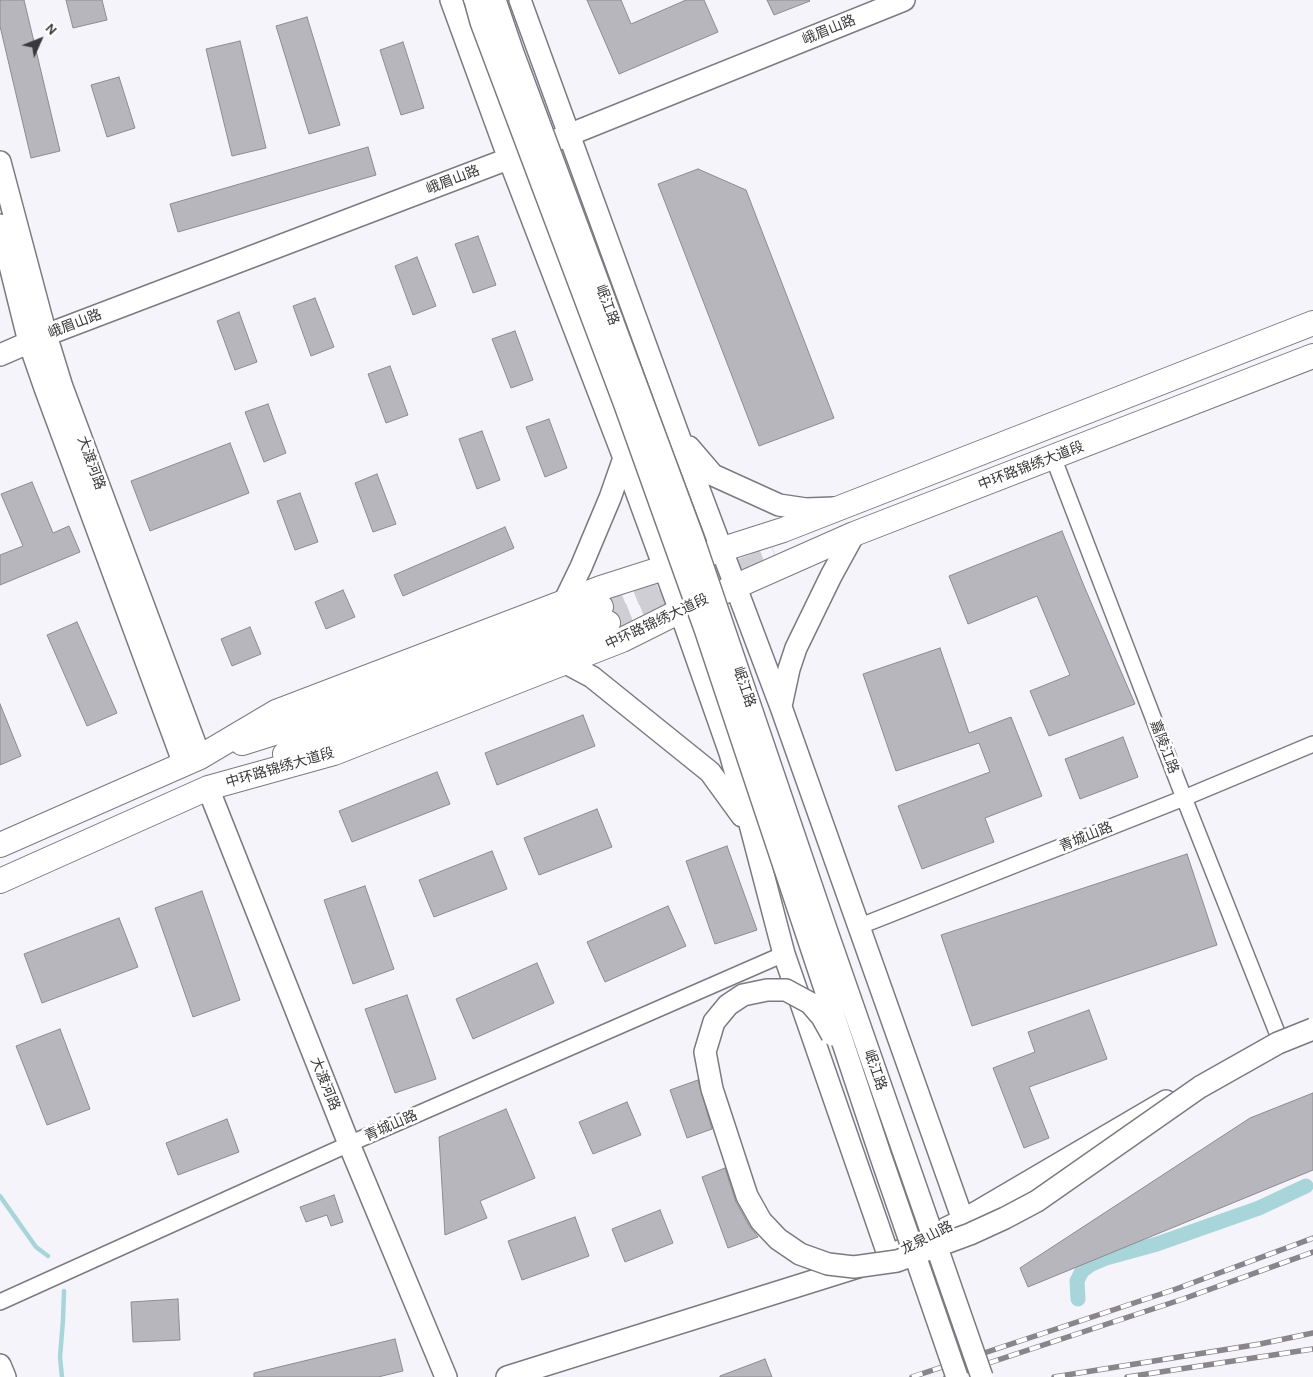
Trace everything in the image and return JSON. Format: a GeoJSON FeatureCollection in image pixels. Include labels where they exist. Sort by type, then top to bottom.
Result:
{"type":"FeatureCollection","features":[{"type":"Feature","properties":{"kind":"main road"},"geometry":{"type":"LineString","coordinates":[[451,0],[509,159],[665,568],[730,753],[752,828],[784,954],[890,1257]]}},
{"type":"Feature","properties":{"kind":"main road","name":"岷江路"},"geometry":{"type":"LineString","coordinates":[[475,0],[481,22],[625,405],[702,620],[855,1080],[957,1377]]}},
{"type":"Feature","properties":{"kind":"main road","name":"岷江路"},"geometry":{"type":"LineString","coordinates":[[495,0],[693,538],[826,929],[982,1377]]}},
{"type":"Feature","properties":{"kind":"main road","name":"岷江路"},"geometry":{"type":"LineString","coordinates":[[520,0],[677,431],[781,706],[963,1220]]}},
{"type":"Feature","properties":{"kind":"main road","name":"峨眉山路"},"geometry":{"type":"LineString","coordinates":[[0,355],[37,339],[509,159],[874,5],[904,0]]}},
{"type":"Feature","properties":{"kind":"main road","name":"大渡河路"},"geometry":{"type":"LineString","coordinates":[[0,162],[37,339]]}},
{"type":"Feature","properties":{"kind":"main road","name":"大渡河路"},"geometry":{"type":"LineString","coordinates":[[0,225],[37,339],[62,386],[192,760]]}},
{"type":"Feature","properties":{"kind":"main road"},"geometry":{"type":"LineString","coordinates":[[192,760],[276,712],[601,588],[782,530],[1313,323]]}},
{"type":"Feature","properties":{"kind":"main road","name":"中环路锦绣大道段"},"geometry":{"type":"LineString","coordinates":[[0,881],[208,788],[334,753],[622,640],[680,611],[854,534],[1313,356]]}},
{"type":"Feature","properties":{"kind":"main road"},"geometry":{"type":"LineString","coordinates":[[677,431],[693,453],[713,474],[778,504],[806,509],[839,508]]}},
{"type":"Feature","properties":{"kind":"main road"},"geometry":{"type":"LineString","coordinates":[[564,602],[610,498],[624,458]]}},
{"type":"Feature","properties":{"kind":"main road"},"geometry":{"type":"LineString","coordinates":[[781,706],[789,669],[796,648],[854,534]]}},
{"type":"Feature","properties":{"kind":"main road"},"geometry":{"type":"LineString","coordinates":[[0,845],[192,760],[293,727],[604,615],[208,788]]}},
{"type":"Feature","properties":{"kind":"main road"},"geometry":{"type":"LineString","coordinates":[[564,662],[592,676],[710,772],[752,828]]}},
{"type":"Feature","properties":{"kind":"main road","name":"大渡河路"},"geometry":{"type":"LineString","coordinates":[[208,788],[349,1144],[446,1377]]}},
{"type":"Feature","properties":{"kind":"main road"},"geometry":{"type":"LineString","coordinates":[[855,1080],[822,1017],[810,1003],[786,990],[767,990],[743,995],[728,1005],[714,1022],[705,1052],[712,1089],[747,1196],[761,1221],[778,1239],[800,1254],[828,1264],[854,1267],[897,1261],[970,1234],[1005,1218],[1037,1201],[1200,1087],[1278,1043],[1313,1029]]}},
{"type":"Feature","properties":{"kind":"main road","name":"龙泉山路"},"geometry":{"type":"LineString","coordinates":[[507,1377],[890,1257],[963,1220],[1278,1035],[1313,1021]]}},
{"type":"Feature","properties":{"kind":"main road"},"geometry":{"type":"LineString","coordinates":[[0,1365],[5,1377]]}},
{"type":"Feature","properties":{"kind":"street","name":"嘉陵江路"},"geometry":{"type":"LineString","coordinates":[[1053,457],[1184,798],[1278,1035]]}},
{"type":"Feature","properties":{"kind":"street","name":"青城山路"},"geometry":{"type":"LineString","coordinates":[[858,927],[1184,798],[1313,744]]}},
{"type":"Feature","properties":{"kind":"street","name":"青城山路"},"geometry":{"type":"LineString","coordinates":[[0,1302],[349,1144],[784,954]]}},
{"type":"Feature","properties":{"kind":"building"},"geometry":{"type":"Polygon","coordinates":[[[0,0],[24,0],[60,151],[31,158],[0,26],[0,0]]]}},
{"type":"Feature","properties":{"kind":"building"},"geometry":{"type":"Polygon","coordinates":[[[66,0],[102,0],[107,20],[73,28],[66,0]]]}},
{"type":"Feature","properties":{"kind":"building"},"geometry":{"type":"Polygon","coordinates":[[[587,0],[621,0],[631,24],[686,0],[704,0],[718,32],[619,74],[587,0]]]}},
{"type":"Feature","properties":{"kind":"building"},"geometry":{"type":"Polygon","coordinates":[[[767,0],[809,0],[810,1],[774,15],[767,0]]]}},
{"type":"Feature","properties":{"kind":"building"},"geometry":{"type":"Polygon","coordinates":[[[307,17],[340,125],[309,134],[276,26],[307,17]]]}},
{"type":"Feature","properties":{"kind":"building"},"geometry":{"type":"Polygon","coordinates":[[[240,41],[266,148],[232,156],[206,49],[240,41]]]}},
{"type":"Feature","properties":{"kind":"building"},"geometry":{"type":"Polygon","coordinates":[[[403,42],[424,108],[401,115],[380,50],[403,42]]]}},
{"type":"Feature","properties":{"kind":"building"},"geometry":{"type":"Polygon","coordinates":[[[119,77],[135,128],[107,137],[91,85],[119,77]]]}},
{"type":"Feature","properties":{"kind":"building"},"geometry":{"type":"Polygon","coordinates":[[[368,147],[376,175],[178,232],[170,204],[368,147]]]}},
{"type":"Feature","properties":{"kind":"building"},"geometry":{"type":"Polygon","coordinates":[[[698,169],[746,190],[834,418],[759,446],[658,184],[698,169]]]}},
{"type":"Feature","properties":{"kind":"building"},"geometry":{"type":"Polygon","coordinates":[[[478,236],[496,285],[473,293],[455,244],[478,236]]]}},
{"type":"Feature","properties":{"kind":"building"},"geometry":{"type":"Polygon","coordinates":[[[417,257],[436,306],[413,315],[395,266],[417,257]]]}},
{"type":"Feature","properties":{"kind":"building"},"geometry":{"type":"Polygon","coordinates":[[[315,298],[334,347],[311,356],[293,306],[315,298]]]}},
{"type":"Feature","properties":{"kind":"building"},"geometry":{"type":"Polygon","coordinates":[[[239,312],[257,362],[235,370],[217,321],[239,312]]]}},
{"type":"Feature","properties":{"kind":"building"},"geometry":{"type":"Polygon","coordinates":[[[515,331],[533,380],[511,388],[492,339],[515,331]]]}},
{"type":"Feature","properties":{"kind":"building"},"geometry":{"type":"Polygon","coordinates":[[[390,366],[408,415],[386,423],[368,374],[390,366]]]}},
{"type":"Feature","properties":{"kind":"building"},"geometry":{"type":"Polygon","coordinates":[[[268,404],[286,453],[264,462],[245,412],[268,404]]]}},
{"type":"Feature","properties":{"kind":"building"},"geometry":{"type":"Polygon","coordinates":[[[549,419],[567,468],[545,477],[526,427],[549,419]]]}},
{"type":"Feature","properties":{"kind":"building"},"geometry":{"type":"Polygon","coordinates":[[[482,431],[500,480],[477,489],[459,439],[482,431]]]}},
{"type":"Feature","properties":{"kind":"building"},"geometry":{"type":"Polygon","coordinates":[[[230,443],[249,493],[150,531],[131,481],[230,443]]]}},
{"type":"Feature","properties":{"kind":"building"},"geometry":{"type":"Polygon","coordinates":[[[377,474],[396,524],[373,532],[355,483],[377,474]]]}},
{"type":"Feature","properties":{"kind":"building"},"geometry":{"type":"Polygon","coordinates":[[[32,482],[53,533],[69,526],[80,552],[0,585],[0,555],[23,546],[1,494],[32,482]]]}},
{"type":"Feature","properties":{"kind":"building"},"geometry":{"type":"Polygon","coordinates":[[[300,493],[318,542],[295,550],[277,501],[300,493]]]}},
{"type":"Feature","properties":{"kind":"building"},"geometry":{"type":"Polygon","coordinates":[[[505,527],[514,548],[403,596],[394,575],[505,527]]]}},
{"type":"Feature","properties":{"kind":"building"},"geometry":{"type":"Polygon","coordinates":[[[1062,531],[1135,704],[1049,736],[1030,691],[1070,675],[1037,596],[968,624],[949,576],[1062,531]]]}},
{"type":"Feature","properties":{"kind":"building"},"geometry":{"type":"Polygon","coordinates":[[[343,590],[355,617],[326,629],[315,602],[343,590]]]}},
{"type":"Feature","properties":{"kind":"building"},"geometry":{"type":"Polygon","coordinates":[[[77,622],[117,713],[87,726],[47,635],[77,622]]]}},
{"type":"Feature","properties":{"kind":"building"},"geometry":{"type":"Polygon","coordinates":[[[250,627],[261,654],[232,666],[221,639],[250,627]]]}},
{"type":"Feature","properties":{"kind":"building"},"geometry":{"type":"Polygon","coordinates":[[[940,648],[969,733],[1011,717],[1042,796],[985,818],[994,842],[922,869],[898,806],[990,772],[979,743],[896,771],[863,674],[940,648]]]}},
{"type":"Feature","properties":{"kind":"building"},"geometry":{"type":"Polygon","coordinates":[[[0,704],[21,756],[0,765],[0,704]]]}},
{"type":"Feature","properties":{"kind":"building"},"geometry":{"type":"Polygon","coordinates":[[[583,715],[595,746],[497,785],[485,753],[583,715]]]}},
{"type":"Feature","properties":{"kind":"building"},"geometry":{"type":"Polygon","coordinates":[[[1123,737],[1138,777],[1080,799],[1065,759],[1123,737]]]}},
{"type":"Feature","properties":{"kind":"building"},"geometry":{"type":"Polygon","coordinates":[[[437,772],[450,804],[352,842],[339,811],[437,772]]]}},
{"type":"Feature","properties":{"kind":"building"},"geometry":{"type":"Polygon","coordinates":[[[597,809],[612,847],[539,875],[524,838],[597,809]]]}},
{"type":"Feature","properties":{"kind":"building"},"geometry":{"type":"Polygon","coordinates":[[[727,846],[757,930],[715,944],[686,861],[727,846]]]}},
{"type":"Feature","properties":{"kind":"building"},"geometry":{"type":"Polygon","coordinates":[[[492,851],[507,889],[434,917],[419,880],[492,851]]]}},
{"type":"Feature","properties":{"kind":"building"},"geometry":{"type":"Polygon","coordinates":[[[1187,854],[1217,945],[972,1026],[941,935],[1187,854]]]}},
{"type":"Feature","properties":{"kind":"building"},"geometry":{"type":"Polygon","coordinates":[[[365,886],[394,969],[353,984],[324,900],[365,886]]]}},
{"type":"Feature","properties":{"kind":"building"},"geometry":{"type":"Polygon","coordinates":[[[202,891],[240,1000],[193,1017],[155,908],[202,891]]]}},
{"type":"Feature","properties":{"kind":"building"},"geometry":{"type":"Polygon","coordinates":[[[668,906],[686,946],[605,982],[587,942],[668,906]]]}},
{"type":"Feature","properties":{"kind":"building"},"geometry":{"type":"Polygon","coordinates":[[[119,918],[138,967],[42,1003],[24,954],[119,918]]]}},
{"type":"Feature","properties":{"kind":"building"},"geometry":{"type":"Polygon","coordinates":[[[537,963],[554,1003],[473,1039],[456,999],[537,963]]]}},
{"type":"Feature","properties":{"kind":"building"},"geometry":{"type":"Polygon","coordinates":[[[407,995],[436,1079],[395,1093],[365,1009],[407,995]]]}},
{"type":"Feature","properties":{"kind":"building"},"geometry":{"type":"Polygon","coordinates":[[[1089,1010],[1107,1059],[1029,1087],[1049,1138],[1024,1148],[993,1068],[1035,1052],[1028,1032],[1089,1010]]]}},
{"type":"Feature","properties":{"kind":"building"},"geometry":{"type":"Polygon","coordinates":[[[60,1029],[90,1109],[47,1125],[16,1046],[60,1029]]]}},
{"type":"Feature","properties":{"kind":"building"},"geometry":{"type":"Polygon","coordinates":[[[698,1080],[712,1129],[687,1138],[670,1090],[698,1080]]]}},
{"type":"Feature","properties":{"kind":"building"},"geometry":{"type":"Polygon","coordinates":[[[1313,1093],[1313,1170],[1028,1287],[1020,1268],[1250,1118],[1313,1093]]]}},
{"type":"Feature","properties":{"kind":"building"},"geometry":{"type":"Polygon","coordinates":[[[627,1102],[641,1135],[593,1154],[579,1122],[627,1102]]]}},
{"type":"Feature","properties":{"kind":"building"},"geometry":{"type":"Polygon","coordinates":[[[506,1109],[535,1178],[480,1201],[487,1218],[445,1235],[439,1137],[506,1109]]]}},
{"type":"Feature","properties":{"kind":"building"},"geometry":{"type":"Polygon","coordinates":[[[227,1119],[239,1152],[178,1175],[166,1143],[227,1119]]]}},
{"type":"Feature","properties":{"kind":"building"},"geometry":{"type":"Polygon","coordinates":[[[725,1168],[736,1202],[758,1237],[728,1248],[702,1177],[725,1168]]]}},
{"type":"Feature","properties":{"kind":"building"},"geometry":{"type":"Polygon","coordinates":[[[334,1195],[343,1222],[331,1226],[327,1215],[306,1222],[300,1207],[334,1195]]]}},
{"type":"Feature","properties":{"kind":"building"},"geometry":{"type":"Polygon","coordinates":[[[660,1210],[673,1243],[625,1262],[612,1229],[660,1210]]]}},
{"type":"Feature","properties":{"kind":"building"},"geometry":{"type":"Polygon","coordinates":[[[575,1217],[589,1256],[522,1280],[508,1241],[575,1217]]]}},
{"type":"Feature","properties":{"kind":"building"},"geometry":{"type":"Polygon","coordinates":[[[178,1299],[180,1340],[133,1342],[131,1302],[178,1299]]]}},
{"type":"Feature","properties":{"kind":"building"},"geometry":{"type":"Polygon","coordinates":[[[395,1339],[403,1371],[378,1377],[254,1377],[254,1373],[395,1339]]]}},
{"type":"Feature","properties":{"kind":"building"},"geometry":{"type":"Polygon","coordinates":[[[765,1359],[772,1377],[720,1377],[720,1376],[765,1359]]]}},
{"type":"Feature","properties":{"kind":"waterway"},"geometry":{"type":"LineString","coordinates":[[1078,1299],[1077,1281],[1082,1271],[1090,1265],[1106,1258],[1157,1244],[1259,1208],[1306,1186]]}},
{"type":"Feature","properties":{"kind":"waterway"},"geometry":{"type":"LineString","coordinates":[[0,1196],[36,1247],[48,1256]]}},
{"type":"Feature","properties":{"kind":"waterway"},"geometry":{"type":"LineString","coordinates":[[62,1377],[60,1357],[64,1291]]}},
{"type":"Feature","properties":{"kind":"tunnel"},"geometry":{"type":"LineString","coordinates":[[608,623],[776,557]]}},
{"type":"Feature","properties":{"kind":"tunnel"},"geometry":{"type":"LineString","coordinates":[[601,607],[688,573]]}},
{"type":"Feature","properties":{"kind":"railway"},"geometry":{"type":"LineString","coordinates":[[912,1377],[1176,1289],[1313,1238]]}},
{"type":"Feature","properties":{"kind":"railway"},"geometry":{"type":"LineString","coordinates":[[946,1377],[1183,1299],[1313,1252]]}},
{"type":"Feature","properties":{"kind":"railway"},"geometry":{"type":"LineString","coordinates":[[1054,1377],[1260,1344],[1313,1333]]}},
{"type":"Feature","properties":{"kind":"railway"},"geometry":{"type":"LineString","coordinates":[[1127,1377],[1313,1349]]}}]}
